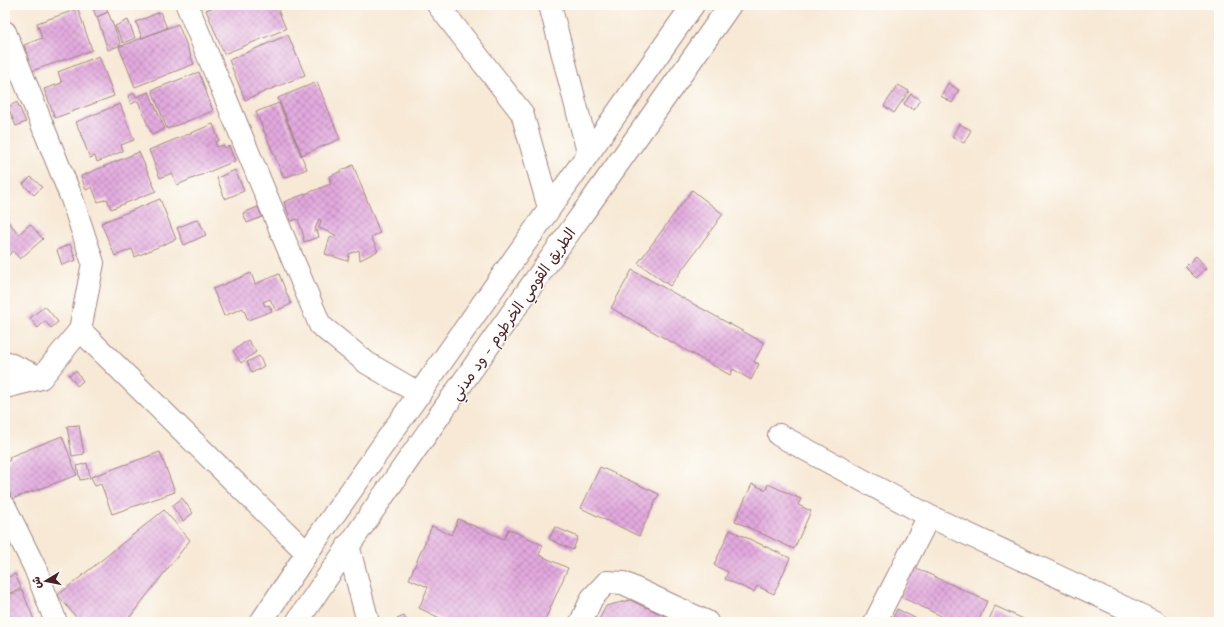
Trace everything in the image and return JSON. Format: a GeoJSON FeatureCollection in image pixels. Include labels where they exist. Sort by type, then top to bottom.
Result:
{"type":"FeatureCollection","features":[{"type":"Feature","properties":{"kind":"main road"},"geometry":{"type":"LineString","coordinates":[[187,5],[320,326],[367,363],[420,394]]}},
{"type":"Feature","properties":{"kind":"main road"},"geometry":{"type":"LineString","coordinates":[[438,5],[522,113],[549,208]]}},
{"type":"Feature","properties":{"kind":"main road"},"geometry":{"type":"LineString","coordinates":[[550,5],[588,152]]}},
{"type":"Feature","properties":{"kind":"main road","name":"الطريق القومي الخرطوم - ود مدني"},"geometry":{"type":"LineString","coordinates":[[261,622],[307,553],[693,5]]}},
{"type":"Feature","properties":{"kind":"main road","name":"الطريق القومي الخرطوم - ود مدني"},"geometry":{"type":"LineString","coordinates":[[297,622],[348,545],[602,190],[730,5]]}},
{"type":"Feature","properties":{"kind":"main road"},"geometry":{"type":"LineString","coordinates":[[5,32],[72,199],[93,263],[80,330],[41,378],[5,387]]}},
{"type":"Feature","properties":{"kind":"main road"},"geometry":{"type":"LineString","coordinates":[[80,330],[307,553]]}},
{"type":"Feature","properties":{"kind":"main road"},"geometry":{"type":"LineString","coordinates":[[5,362],[41,378]]}},
{"type":"Feature","properties":{"kind":"main road"},"geometry":{"type":"LineString","coordinates":[[779,435],[929,516],[1155,622]]}},
{"type":"Feature","properties":{"kind":"main road"},"geometry":{"type":"LineString","coordinates":[[5,507],[35,568],[56,622]]}},
{"type":"Feature","properties":{"kind":"main road"},"geometry":{"type":"LineString","coordinates":[[875,622],[929,516]]}},
{"type":"Feature","properties":{"kind":"main road"},"geometry":{"type":"LineString","coordinates":[[348,545],[368,622]]}},
{"type":"Feature","properties":{"kind":"main road"},"geometry":{"type":"LineString","coordinates":[[581,622],[592,598],[607,582],[623,583],[707,622]]}},
{"type":"Feature","properties":{"kind":"building"},"geometry":{"type":"Polygon","coordinates":[[[92,5],[105,5],[108,12],[96,17],[92,5]]]}},
{"type":"Feature","properties":{"kind":"building"},"geometry":{"type":"Polygon","coordinates":[[[219,5],[276,5],[286,29],[224,54],[206,10],[219,5]]]}},
{"type":"Feature","properties":{"kind":"building"},"geometry":{"type":"Polygon","coordinates":[[[78,9],[92,50],[32,71],[24,45],[42,38],[37,23],[78,9]]]}},
{"type":"Feature","properties":{"kind":"building"},"geometry":{"type":"Polygon","coordinates":[[[108,12],[121,45],[108,50],[97,17],[108,12]]]}},
{"type":"Feature","properties":{"kind":"building"},"geometry":{"type":"Polygon","coordinates":[[[160,12],[167,28],[142,38],[136,22],[160,12]]]}},
{"type":"Feature","properties":{"kind":"building"},"geometry":{"type":"Polygon","coordinates":[[[128,20],[135,38],[123,43],[115,26],[128,20]]]}},
{"type":"Feature","properties":{"kind":"building"},"geometry":{"type":"Polygon","coordinates":[[[178,24],[194,64],[135,87],[119,47],[178,24]]]}},
{"type":"Feature","properties":{"kind":"building"},"geometry":{"type":"Polygon","coordinates":[[[288,35],[305,75],[245,100],[229,60],[288,35]]]}},
{"type":"Feature","properties":{"kind":"building"},"geometry":{"type":"Polygon","coordinates":[[[99,56],[114,96],[55,118],[44,89],[62,83],[58,72],[99,56]]]}},
{"type":"Feature","properties":{"kind":"building"},"geometry":{"type":"Polygon","coordinates":[[[199,72],[213,111],[167,129],[152,90],[199,72]]]}},
{"type":"Feature","properties":{"kind":"building"},"geometry":{"type":"Polygon","coordinates":[[[317,82],[340,139],[302,155],[278,98],[317,82]]]}},
{"type":"Feature","properties":{"kind":"building"},"geometry":{"type":"Polygon","coordinates":[[[948,83],[959,90],[952,103],[941,96],[948,83]]]}},
{"type":"Feature","properties":{"kind":"building"},"geometry":{"type":"Polygon","coordinates":[[[898,85],[909,91],[894,113],[884,106],[898,85]]]}},
{"type":"Feature","properties":{"kind":"building"},"geometry":{"type":"Polygon","coordinates":[[[149,92],[165,129],[152,135],[138,101],[131,104],[128,96],[135,93],[136,97],[149,92]]]}},
{"type":"Feature","properties":{"kind":"building"},"geometry":{"type":"Polygon","coordinates":[[[911,94],[920,99],[914,110],[904,104],[911,94]]]}},
{"type":"Feature","properties":{"kind":"building"},"geometry":{"type":"Polygon","coordinates":[[[17,102],[26,122],[16,126],[8,107],[17,102]]]}},
{"type":"Feature","properties":{"kind":"building"},"geometry":{"type":"Polygon","coordinates":[[[279,103],[307,169],[284,178],[256,112],[279,103]]]}},
{"type":"Feature","properties":{"kind":"building"},"geometry":{"type":"Polygon","coordinates":[[[120,104],[134,140],[121,145],[123,151],[97,162],[95,156],[90,158],[76,122],[120,104]]]}},
{"type":"Feature","properties":{"kind":"building"},"geometry":{"type":"Polygon","coordinates":[[[213,124],[219,141],[215,142],[217,147],[223,145],[225,148],[229,146],[235,161],[177,185],[172,173],[160,178],[149,150],[213,124]]]}},
{"type":"Feature","properties":{"kind":"building"},"geometry":{"type":"Polygon","coordinates":[[[959,124],[971,130],[964,143],[952,137],[959,124]]]}},
{"type":"Feature","properties":{"kind":"building"},"geometry":{"type":"Polygon","coordinates":[[[139,152],[156,191],[111,209],[107,199],[98,202],[92,187],[86,190],[81,176],[139,152]]]}},
{"type":"Feature","properties":{"kind":"building"},"geometry":{"type":"Polygon","coordinates":[[[353,165],[380,233],[371,237],[378,251],[360,260],[359,250],[349,254],[348,261],[325,254],[330,237],[332,238],[336,235],[319,228],[321,220],[319,219],[314,232],[317,230],[319,237],[304,242],[304,237],[298,219],[291,221],[284,202],[331,184],[329,177],[353,165]]]}},
{"type":"Feature","properties":{"kind":"building"},"geometry":{"type":"Polygon","coordinates":[[[235,170],[244,191],[225,199],[217,178],[235,170]]]}},
{"type":"Feature","properties":{"kind":"building"},"geometry":{"type":"Polygon","coordinates":[[[31,177],[42,187],[34,195],[23,184],[31,177]]]}},
{"type":"Feature","properties":{"kind":"building"},"geometry":{"type":"Polygon","coordinates":[[[692,190],[723,214],[670,286],[638,263],[692,190]]]}},
{"type":"Feature","properties":{"kind":"building"},"geometry":{"type":"Polygon","coordinates":[[[160,199],[176,239],[135,257],[132,249],[115,256],[101,223],[160,199]]]}},
{"type":"Feature","properties":{"kind":"building"},"geometry":{"type":"Polygon","coordinates":[[[258,207],[262,217],[247,223],[243,213],[258,207]]]}},
{"type":"Feature","properties":{"kind":"building"},"geometry":{"type":"Polygon","coordinates":[[[5,218],[19,234],[30,224],[43,239],[20,259],[13,251],[5,259],[5,218]]]}},
{"type":"Feature","properties":{"kind":"building"},"geometry":{"type":"Polygon","coordinates":[[[198,219],[206,235],[184,245],[177,228],[198,219]]]}},
{"type":"Feature","properties":{"kind":"building"},"geometry":{"type":"Polygon","coordinates":[[[70,244],[76,260],[62,265],[57,250],[70,244]]]}},
{"type":"Feature","properties":{"kind":"building"},"geometry":{"type":"Polygon","coordinates":[[[1196,256],[1207,268],[1196,278],[1185,267],[1196,256]]]}},
{"type":"Feature","properties":{"kind":"building"},"geometry":{"type":"Polygon","coordinates":[[[632,270],[764,343],[754,362],[759,364],[751,380],[733,369],[730,375],[611,308],[632,270]]]}},
{"type":"Feature","properties":{"kind":"building"},"geometry":{"type":"Polygon","coordinates":[[[251,273],[255,284],[279,274],[291,304],[276,311],[270,299],[263,302],[265,306],[269,305],[272,311],[248,320],[243,308],[224,316],[213,289],[251,273]]]}},
{"type":"Feature","properties":{"kind":"building"},"geometry":{"type":"Polygon","coordinates":[[[45,306],[58,322],[51,328],[45,321],[38,328],[30,318],[45,306]]]}},
{"type":"Feature","properties":{"kind":"building"},"geometry":{"type":"Polygon","coordinates":[[[248,340],[256,352],[241,363],[233,351],[248,340]]]}},
{"type":"Feature","properties":{"kind":"building"},"geometry":{"type":"Polygon","coordinates":[[[259,356],[264,366],[252,373],[247,362],[259,356]]]}},
{"type":"Feature","properties":{"kind":"building"},"geometry":{"type":"Polygon","coordinates":[[[76,371],[83,381],[77,386],[69,375],[76,371]]]}},
{"type":"Feature","properties":{"kind":"building"},"geometry":{"type":"Polygon","coordinates":[[[79,425],[84,454],[72,456],[67,426],[79,425]]]}},
{"type":"Feature","properties":{"kind":"building"},"geometry":{"type":"Polygon","coordinates":[[[62,436],[77,475],[12,499],[5,481],[5,462],[10,460],[9,457],[62,436]]]}},
{"type":"Feature","properties":{"kind":"building"},"geometry":{"type":"Polygon","coordinates":[[[160,452],[175,492],[112,514],[101,484],[95,486],[91,477],[160,452]]]}},
{"type":"Feature","properties":{"kind":"building"},"geometry":{"type":"Polygon","coordinates":[[[87,463],[90,478],[80,480],[77,466],[87,463]]]}},
{"type":"Feature","properties":{"kind":"building"},"geometry":{"type":"Polygon","coordinates":[[[600,467],[659,494],[639,536],[581,508],[600,467]]]}},
{"type":"Feature","properties":{"kind":"building"},"geometry":{"type":"Polygon","coordinates":[[[752,484],[766,490],[768,484],[801,499],[798,505],[811,511],[794,549],[735,521],[752,484]]]}},
{"type":"Feature","properties":{"kind":"building"},"geometry":{"type":"Polygon","coordinates":[[[182,498],[193,513],[183,521],[172,506],[182,498]]]}},
{"type":"Feature","properties":{"kind":"building"},"geometry":{"type":"Polygon","coordinates":[[[164,510],[190,540],[126,622],[80,622],[58,595],[164,510]]]}},
{"type":"Feature","properties":{"kind":"building"},"geometry":{"type":"Polygon","coordinates":[[[458,519],[504,539],[508,529],[543,545],[539,555],[568,568],[544,622],[448,622],[419,608],[428,587],[409,579],[432,526],[451,535],[458,519]]]}},
{"type":"Feature","properties":{"kind":"building"},"geometry":{"type":"Polygon","coordinates":[[[555,527],[578,537],[573,550],[549,539],[555,527]]]}},
{"type":"Feature","properties":{"kind":"building"},"geometry":{"type":"Polygon","coordinates":[[[730,530],[790,558],[774,594],[757,586],[754,592],[725,579],[728,572],[714,565],[730,530]]]}},
{"type":"Feature","properties":{"kind":"building"},"geometry":{"type":"Polygon","coordinates":[[[914,567],[987,601],[978,622],[954,622],[901,597],[914,567]]]}},
{"type":"Feature","properties":{"kind":"building"},"geometry":{"type":"Polygon","coordinates":[[[15,574],[21,588],[5,595],[5,579],[15,574]]]}},
{"type":"Feature","properties":{"kind":"building"},"geometry":{"type":"Polygon","coordinates":[[[22,590],[35,622],[5,622],[5,596],[22,590]]]}},
{"type":"Feature","properties":{"kind":"building"},"geometry":{"type":"Polygon","coordinates":[[[630,600],[665,616],[662,622],[598,622],[606,606],[630,600]]]}},
{"type":"Feature","properties":{"kind":"building"},"geometry":{"type":"Polygon","coordinates":[[[995,606],[1030,622],[988,622],[995,606]]]}},
{"type":"Feature","properties":{"kind":"building"},"geometry":{"type":"Polygon","coordinates":[[[897,609],[923,622],[891,622],[897,609]]]}},
{"type":"Feature","properties":{"kind":"building"},"geometry":{"type":"Polygon","coordinates":[[[404,616],[407,622],[390,622],[404,616]]]}}]}
